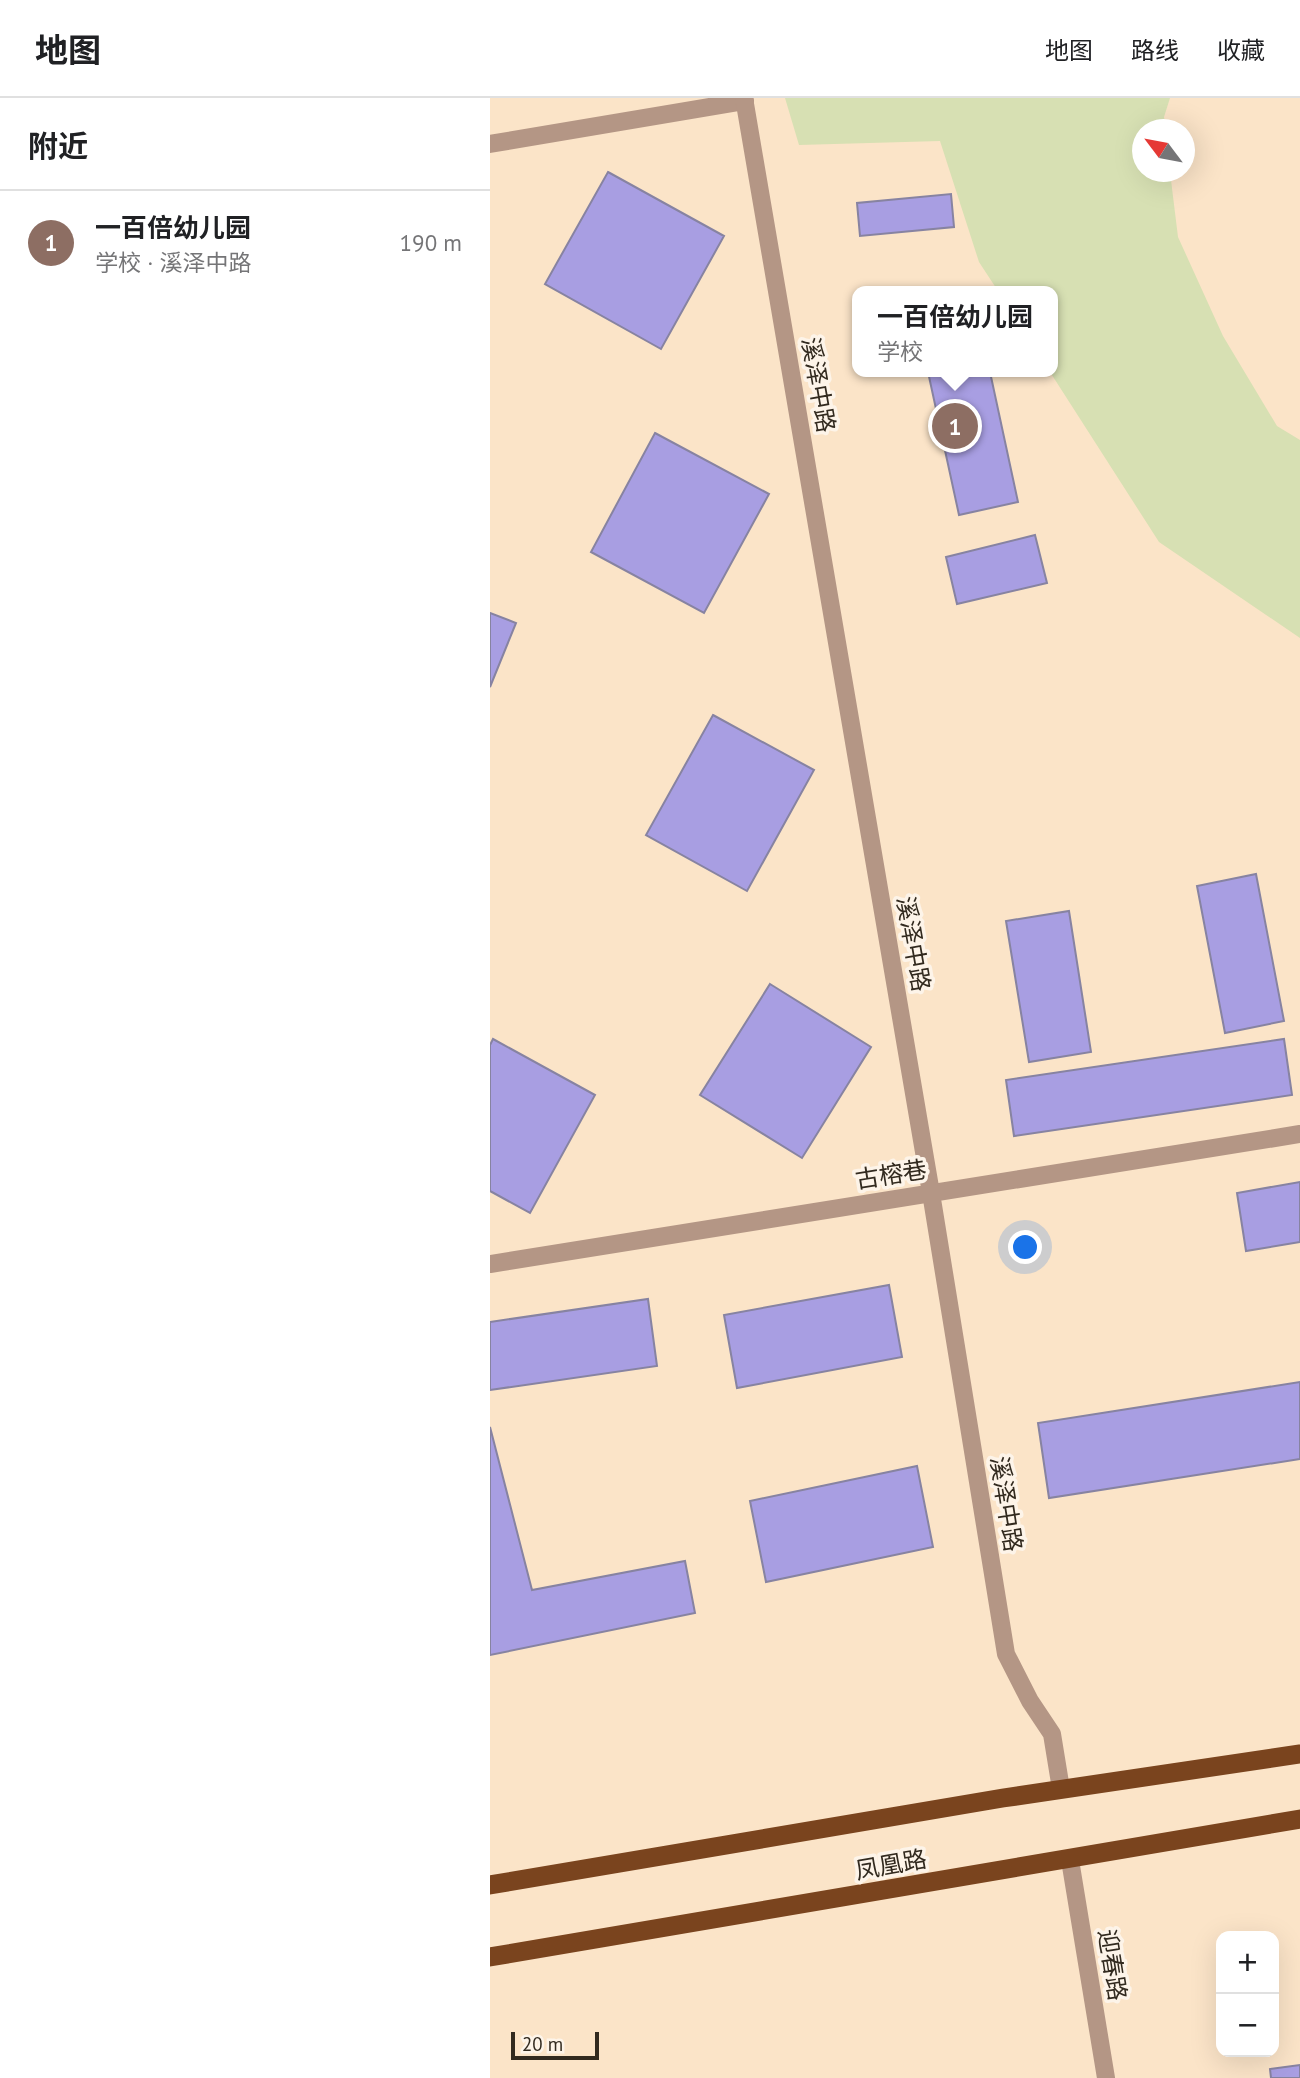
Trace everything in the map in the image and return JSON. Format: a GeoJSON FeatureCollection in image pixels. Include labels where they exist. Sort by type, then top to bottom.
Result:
{"type":"FeatureCollection","features":[{"type":"Feature","properties":{"kind":"highway","name":"凤凰路"},"geometry":{"type":"LineString","coordinates":[[490,1885],[1061,1789],[1300,1754]]}},
{"type":"Feature","properties":{"kind":"highway","name":"凤凰路"},"geometry":{"type":"LineString","coordinates":[[490,1957],[1300,1819]]}},
{"type":"Feature","properties":{"kind":"street"},"geometry":{"type":"LineString","coordinates":[[490,144],[745,99]]}},
{"type":"Feature","properties":{"kind":"street","name":"溪泽中路"},"geometry":{"type":"LineString","coordinates":[[745,99],[931,1193],[1006,1654],[1030,1701],[1052,1734],[1061,1789]]}},
{"type":"Feature","properties":{"kind":"street","name":"古榕巷"},"geometry":{"type":"LineString","coordinates":[[490,1264],[1300,1134]]}},
{"type":"Feature","properties":{"kind":"street","name":"迎春路"},"geometry":{"type":"LineString","coordinates":[[1070,1860],[1105,2078]]}},
{"type":"Feature","properties":{"kind":"green space"},"geometry":{"type":"Polygon","coordinates":[[[785,98],[1170,98],[1164,119],[1132,119],[1132,182],[1171,182],[1178,237],[1223,336],[1277,426],[1300,440],[1300,638],[1159,542],[1053,377],[1058,377],[1058,286],[995,286],[979,262],[940,141],[799,145],[785,98]]]}},
{"type":"Feature","properties":{"kind":"building"},"geometry":{"type":"Polygon","coordinates":[[[608,172],[724,236],[661,349],[545,284],[608,172]]]}},
{"type":"Feature","properties":{"kind":"building"},"geometry":{"type":"Polygon","coordinates":[[[951,194],[954,227],[860,236],[857,203],[951,194]]]}},
{"type":"Feature","properties":{"kind":"building"},"geometry":{"type":"Polygon","coordinates":[[[929,377],[991,377],[1018,502],[959,515],[929,377]]]}},
{"type":"Feature","properties":{"kind":"building"},"geometry":{"type":"Polygon","coordinates":[[[655,433],[769,494],[704,613],[591,552],[655,433]]]}},
{"type":"Feature","properties":{"kind":"building"},"geometry":{"type":"Polygon","coordinates":[[[1035,535],[1047,583],[957,604],[946,557],[1035,535]]]}},
{"type":"Feature","properties":{"kind":"building"},"geometry":{"type":"Polygon","coordinates":[[[490,613],[516,623],[490,687],[490,613]]]}},
{"type":"Feature","properties":{"kind":"building"},"geometry":{"type":"Polygon","coordinates":[[[713,715],[814,770],[747,891],[646,835],[713,715]]]}},
{"type":"Feature","properties":{"kind":"building"},"geometry":{"type":"Polygon","coordinates":[[[1256,874],[1284,1021],[1225,1033],[1197,886],[1256,874]]]}},
{"type":"Feature","properties":{"kind":"building"},"geometry":{"type":"Polygon","coordinates":[[[1069,911],[1091,1052],[1029,1062],[1006,921],[1069,911]]]}},
{"type":"Feature","properties":{"kind":"building"},"geometry":{"type":"Polygon","coordinates":[[[770,984],[871,1047],[802,1158],[700,1095],[770,984]]]}},
{"type":"Feature","properties":{"kind":"building"},"geometry":{"type":"Polygon","coordinates":[[[493,1039],[595,1095],[530,1213],[490,1191],[490,1045],[493,1039]]]}},
{"type":"Feature","properties":{"kind":"building"},"geometry":{"type":"Polygon","coordinates":[[[1284,1039],[1292,1095],[1014,1136],[1006,1080],[1284,1039]]]}},
{"type":"Feature","properties":{"kind":"building"},"geometry":{"type":"Polygon","coordinates":[[[1300,1182],[1300,1242],[1246,1251],[1237,1193],[1300,1182]]]}},
{"type":"Feature","properties":{"kind":"building"},"geometry":{"type":"Polygon","coordinates":[[[889,1285],[902,1357],[737,1388],[724,1315],[889,1285]]]}},
{"type":"Feature","properties":{"kind":"building"},"geometry":{"type":"Polygon","coordinates":[[[648,1299],[657,1366],[490,1390],[490,1322],[648,1299]]]}},
{"type":"Feature","properties":{"kind":"building"},"geometry":{"type":"Polygon","coordinates":[[[1300,1382],[1300,1459],[1049,1498],[1038,1423],[1300,1382]]]}},
{"type":"Feature","properties":{"kind":"building"},"geometry":{"type":"Polygon","coordinates":[[[490,1427],[532,1590],[685,1561],[695,1613],[490,1655],[490,1427]]]}},
{"type":"Feature","properties":{"kind":"building"},"geometry":{"type":"Polygon","coordinates":[[[917,1466],[933,1547],[766,1582],[750,1501],[917,1466]]]}},
{"type":"Feature","properties":{"kind":"building"},"geometry":{"type":"Polygon","coordinates":[[[1300,2065],[1300,2078],[1271,2078],[1270,2069],[1300,2065]]]}},
{"type":"Feature","properties":{"kind":"place","name":"一百倍幼儿园"},"geometry":{"type":"Point","coordinates":[955,426]}}]}
